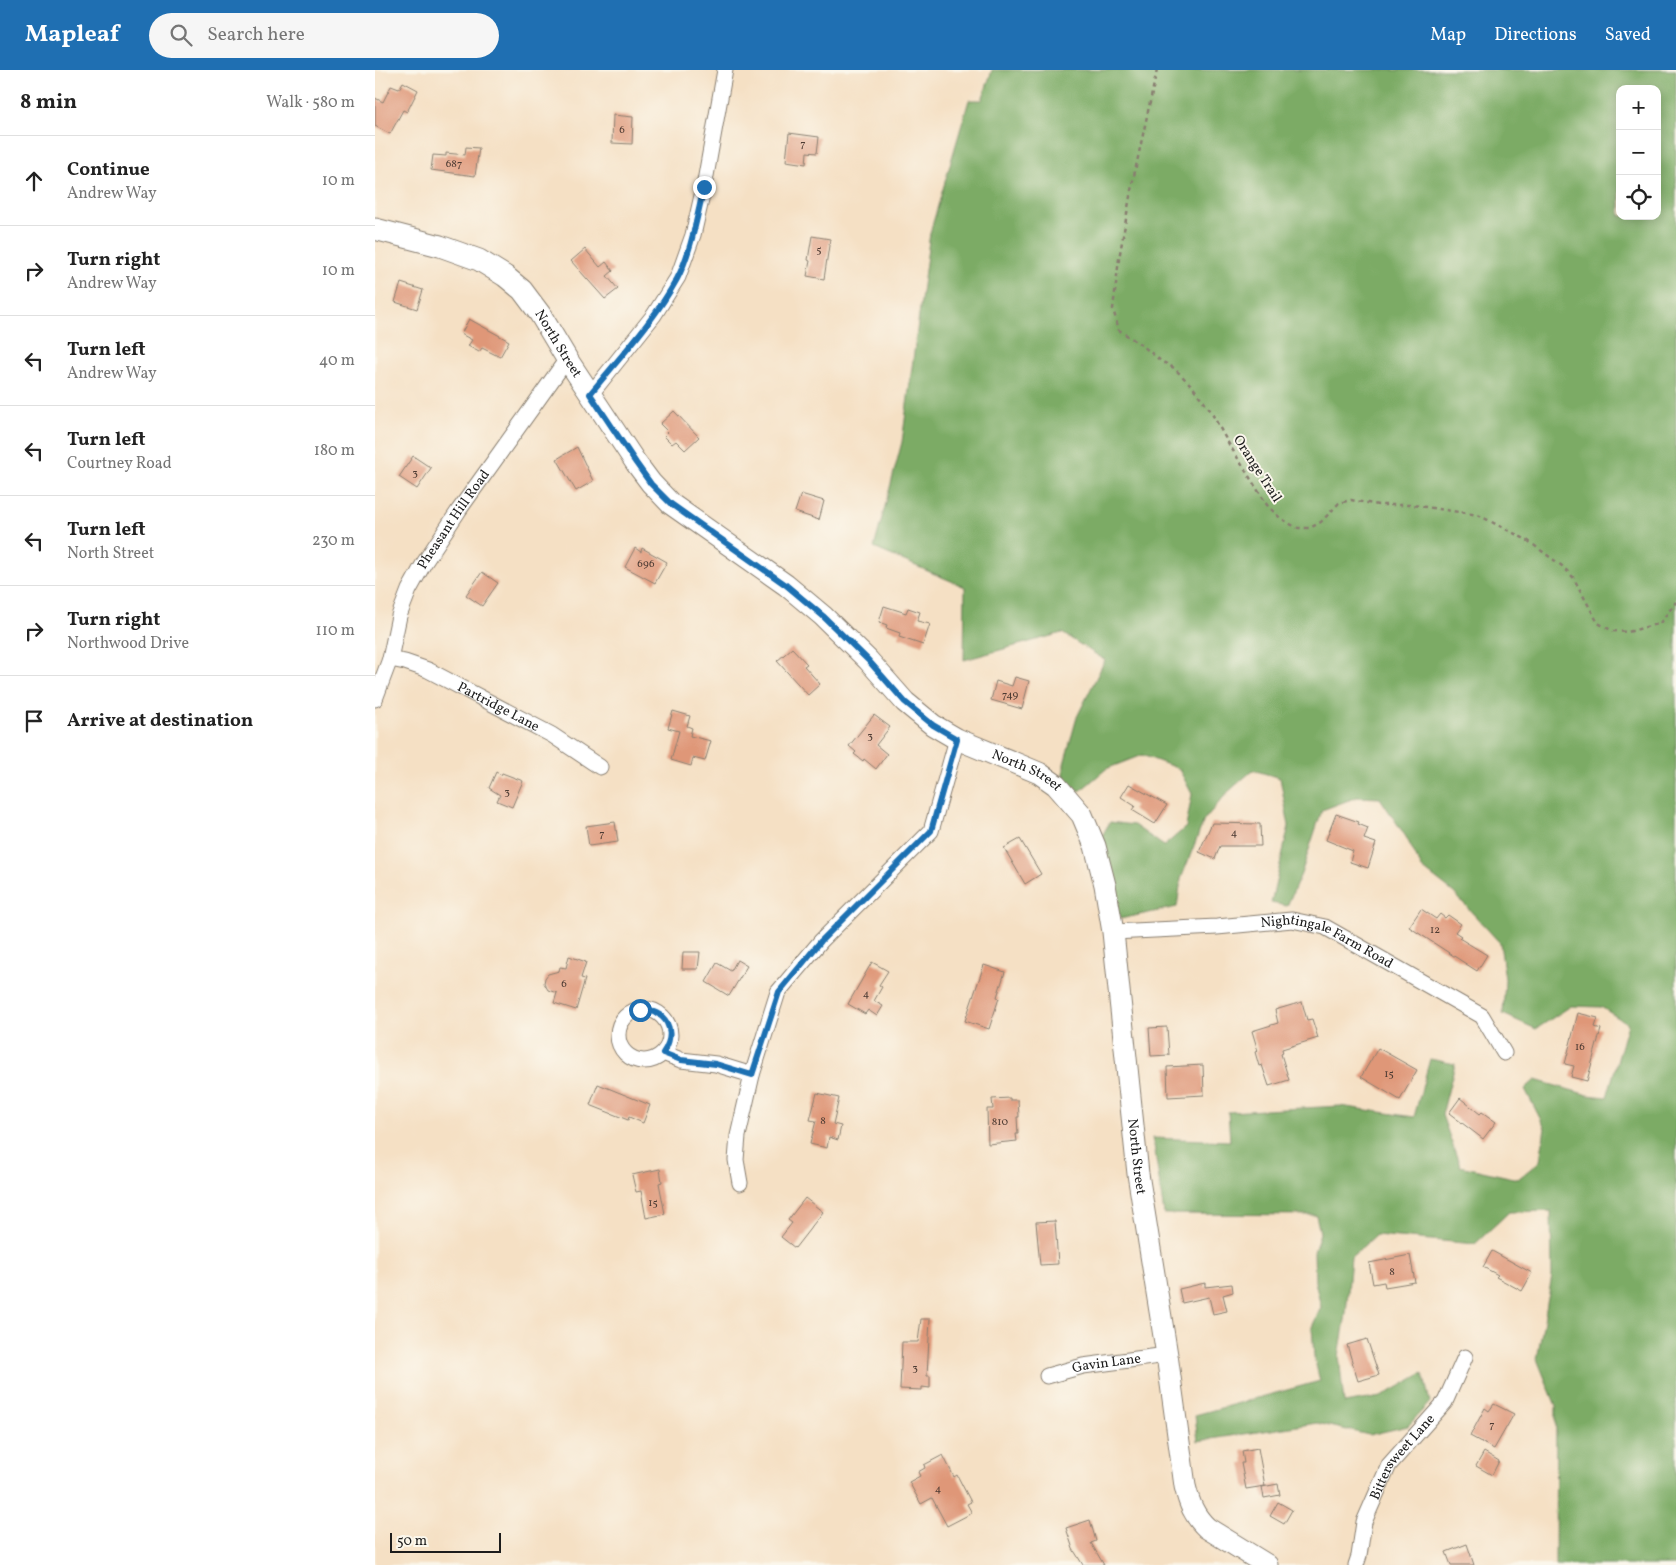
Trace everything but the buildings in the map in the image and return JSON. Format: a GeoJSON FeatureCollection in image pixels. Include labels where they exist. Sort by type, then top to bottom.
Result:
{"type":"FeatureCollection","features":[{"type":"Feature","properties":{"kind":"street"},"geometry":{"type":"LineString","coordinates":[[590,394],[654,315],[678,277],[693,235],[704,187],[725,70]]}},
{"type":"Feature","properties":{"kind":"street","name":"North Street"},"geometry":{"type":"LineString","coordinates":[[375,229],[440,246],[479,260],[505,276],[522,290],[540,314],[567,359],[636,463],[651,484],[671,504],[786,585],[823,616],[868,660],[905,702],[933,725],[957,739],[1039,773],[1056,784],[1082,815],[1095,846],[1105,885],[1113,932],[1139,1174],[1185,1486],[1190,1506],[1199,1521],[1207,1528],[1267,1565]]}},
{"type":"Feature","properties":{"kind":"street","name":"Pheasant Hill Road"},"geometry":{"type":"LineString","coordinates":[[375,699],[390,659],[399,616],[409,590],[424,563],[567,359]]}},
{"type":"Feature","properties":{"kind":"street","name":"Partridge Lane"},"geometry":{"type":"LineString","coordinates":[[390,659],[428,670],[552,735],[600,767]]}},
{"type":"Feature","properties":{"kind":"street"},"geometry":{"type":"LineString","coordinates":[[740,1183],[736,1160],[737,1147],[752,1075],[779,992],[821,941],[931,831],[957,739]]}},
{"type":"Feature","properties":{"kind":"street","name":"Nightingale Farm Road"},"geometry":{"type":"LineString","coordinates":[[1113,932],[1217,927],[1292,920],[1325,927],[1482,1016],[1504,1054]]}},
{"type":"Feature","properties":{"kind":"street"},"geometry":{"type":"LineString","coordinates":[[663,1053],[681,1060],[716,1064],[752,1075]]}},
{"type":"Feature","properties":{"kind":"street","name":"Gavin Lane"},"geometry":{"type":"LineString","coordinates":[[1047,1376],[1083,1366],[1167,1355]]}},
{"type":"Feature","properties":{"kind":"street","name":"Bittersweet Lane"},"geometry":{"type":"LineString","coordinates":[[1356,1565],[1364,1522],[1389,1466],[1445,1402],[1465,1357]]}},
{"type":"Feature","properties":{"kind":"path","name":"Orange Trail"},"geometry":{"type":"LineString","coordinates":[[1157,70],[1132,185],[1113,309],[1119,330],[1143,346],[1161,362],[1174,368],[1196,392],[1210,410],[1248,477],[1272,510],[1297,528],[1310,528],[1316,525],[1339,503],[1351,500],[1378,505],[1413,505],[1478,515],[1527,540],[1562,566],[1573,577],[1598,623],[1613,631],[1627,632],[1660,623],[1676,602]]}},
{"type":"Feature","properties":{"kind":"green space"},"geometry":{"type":"Polygon","coordinates":[[[992,70],[1676,70],[1676,1565],[1555,1565],[1556,1406],[1537,1359],[1552,1276],[1551,1211],[1509,1212],[1475,1244],[1376,1235],[1351,1257],[1346,1314],[1339,1356],[1344,1403],[1381,1397],[1423,1373],[1430,1402],[1408,1426],[1369,1435],[1317,1423],[1198,1441],[1195,1415],[1320,1381],[1314,1357],[1312,1327],[1321,1307],[1315,1282],[1314,1252],[1320,1233],[1316,1215],[1164,1214],[1153,1138],[1230,1141],[1228,1112],[1340,1106],[1414,1117],[1430,1059],[1455,1064],[1442,1115],[1460,1166],[1518,1179],[1540,1161],[1545,1128],[1525,1089],[1535,1080],[1588,1095],[1607,1097],[1628,1024],[1601,1007],[1571,1006],[1536,1029],[1503,1014],[1505,979],[1500,943],[1454,893],[1422,868],[1406,837],[1380,798],[1357,797],[1322,810],[1301,874],[1287,906],[1271,903],[1289,826],[1280,778],[1253,770],[1228,792],[1204,820],[1181,879],[1177,907],[1120,919],[1100,839],[1110,822],[1134,825],[1164,846],[1186,827],[1192,794],[1179,769],[1142,755],[1106,769],[1080,791],[1064,783],[1064,764],[1077,717],[1105,660],[1062,633],[964,660],[965,587],[874,548],[902,442],[930,233],[969,100],[982,100],[992,70]]]}},
{"type":"Feature","properties":{"kind":"route"},"geometry":{"type":"LineString","coordinates":[[640,1010],[648,1009],[655,1012],[662,1016],[667,1023],[670,1038],[663,1053],[681,1060],[716,1064],[752,1075],[779,992],[821,941],[931,831],[957,739],[933,725],[905,702],[868,660],[823,616],[786,585],[671,504],[651,484],[590,394],[654,315],[678,277],[693,235],[704,187]]}}]}
